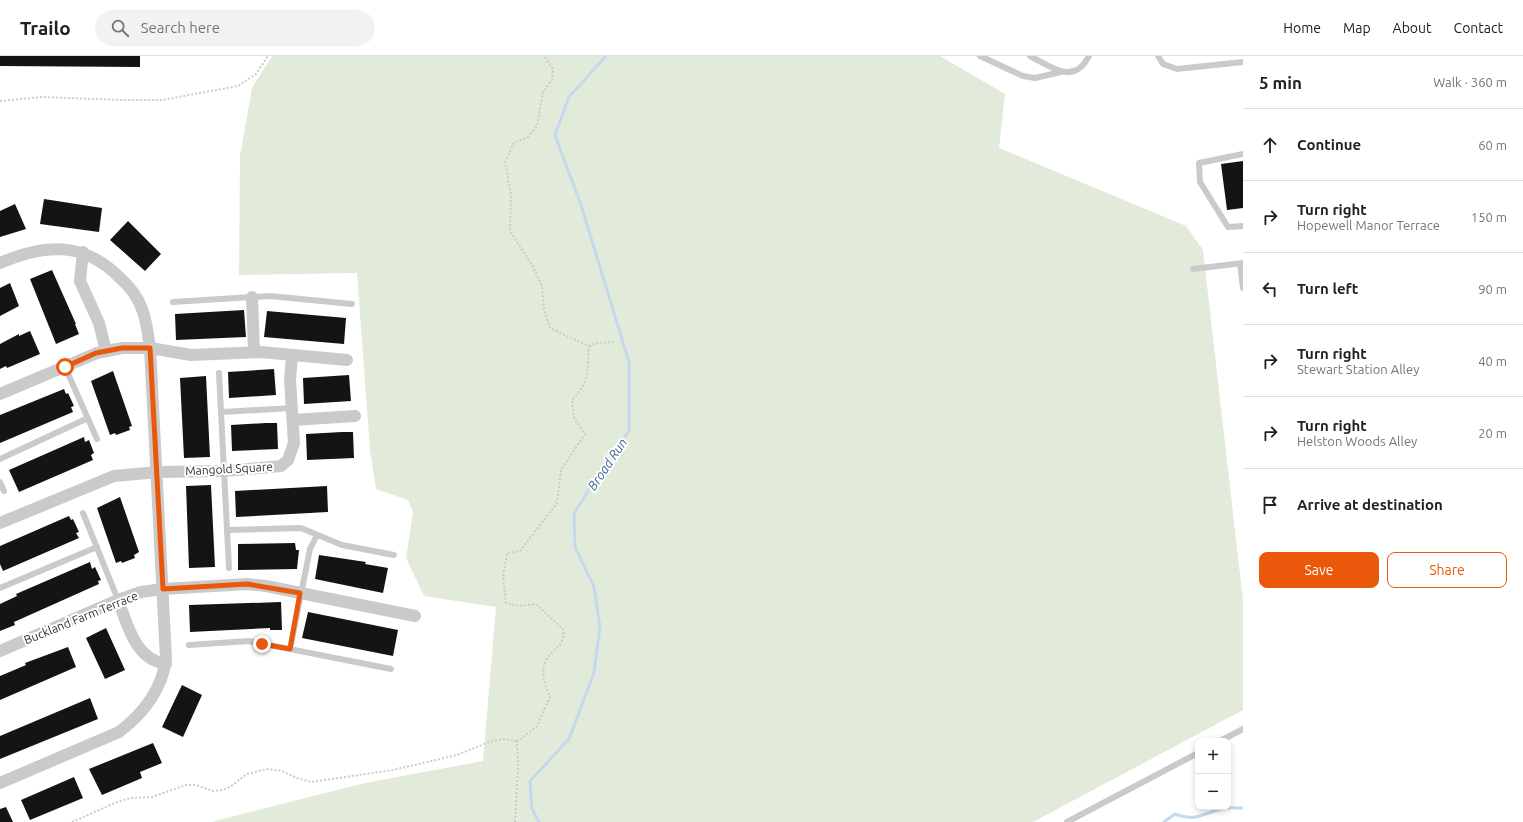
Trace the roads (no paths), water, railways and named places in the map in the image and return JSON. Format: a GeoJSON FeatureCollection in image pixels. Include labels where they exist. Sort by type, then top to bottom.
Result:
{"type":"FeatureCollection","features":[{"type":"Feature","properties":{"kind":"street"},"geometry":{"type":"LineString","coordinates":[[0,263],[22,254],[53,248],[83,252],[108,266],[127,285],[142,308],[150,348],[158,472],[166,664],[155,693],[149,704],[119,732],[0,783]]}},
{"type":"Feature","properties":{"kind":"street"},"geometry":{"type":"LineString","coordinates":[[83,252],[80,281],[99,323],[106,351]]}},
{"type":"Feature","properties":{"kind":"street"},"geometry":{"type":"LineString","coordinates":[[252,297],[254,352]]}},
{"type":"Feature","properties":{"kind":"street"},"geometry":{"type":"LineString","coordinates":[[0,394],[96,353],[122,348],[150,348],[191,355],[254,352],[347,360]]}},
{"type":"Feature","properties":{"kind":"street","name":"Mangold Square"},"geometry":{"type":"LineString","coordinates":[[0,523],[114,476],[158,472],[225,471],[282,466],[292,453],[294,443],[290,380],[292,355]]}},
{"type":"Feature","properties":{"kind":"street"},"geometry":{"type":"LineString","coordinates":[[292,414],[355,416]]}},
{"type":"Feature","properties":{"kind":"street","name":"Buckland Farm Terrace"},"geometry":{"type":"LineString","coordinates":[[0,651],[118,600],[141,592],[163,589],[247,584],[415,616]]}},
{"type":"Feature","properties":{"kind":"street"},"geometry":{"type":"LineString","coordinates":[[118,600],[139,649],[150,659],[166,664]]}},
{"type":"Feature","properties":{"kind":"lane"},"geometry":{"type":"LineString","coordinates":[[980,56],[1023,76],[1035,78],[1077,70],[1089,56]]}},
{"type":"Feature","properties":{"kind":"lane"},"geometry":{"type":"LineString","coordinates":[[1030,56],[1061,72]]}},
{"type":"Feature","properties":{"kind":"lane"},"geometry":{"type":"LineString","coordinates":[[1158,56],[1164,64],[1177,69],[1243,62]]}},
{"type":"Feature","properties":{"kind":"lane"},"geometry":{"type":"LineString","coordinates":[[1243,154],[1199,163],[1200,182],[1228,227],[1243,226]]}},
{"type":"Feature","properties":{"kind":"lane"},"geometry":{"type":"LineString","coordinates":[[1193,269],[1241,264],[1243,288]]}},
{"type":"Feature","properties":{"kind":"lane"},"geometry":{"type":"LineString","coordinates":[[173,302],[270,296],[352,304]]}},
{"type":"Feature","properties":{"kind":"lane"},"geometry":{"type":"LineString","coordinates":[[65,367],[97,439]]}},
{"type":"Feature","properties":{"kind":"lane"},"geometry":{"type":"LineString","coordinates":[[219,373],[229,568]]}},
{"type":"Feature","properties":{"kind":"lane"},"geometry":{"type":"LineString","coordinates":[[222,412],[292,414]]}},
{"type":"Feature","properties":{"kind":"lane"},"geometry":{"type":"LineString","coordinates":[[0,459],[88,418]]}},
{"type":"Feature","properties":{"kind":"lane"},"geometry":{"type":"LineString","coordinates":[[0,482],[4,491]]}},
{"type":"Feature","properties":{"kind":"lane"},"geometry":{"type":"LineString","coordinates":[[83,513],[118,600]]}},
{"type":"Feature","properties":{"kind":"lane"},"geometry":{"type":"LineString","coordinates":[[228,530],[300,528],[342,545],[394,555]]}},
{"type":"Feature","properties":{"kind":"lane"},"geometry":{"type":"LineString","coordinates":[[290,649],[310,549],[317,535]]}},
{"type":"Feature","properties":{"kind":"lane"},"geometry":{"type":"LineString","coordinates":[[0,588],[97,547]]}},
{"type":"Feature","properties":{"kind":"lane"},"geometry":{"type":"LineString","coordinates":[[189,645],[249,640],[391,669]]}},
{"type":"Feature","properties":{"kind":"lane"},"geometry":{"type":"LineString","coordinates":[[1226,738],[1243,729]]}},
{"type":"Feature","properties":{"kind":"lane"},"geometry":{"type":"LineString","coordinates":[[1067,822],[1195,755]]}},
{"type":"Feature","properties":{"kind":"waterway","name":"Broad Run"},"geometry":{"type":"LineString","coordinates":[[539,822],[532,809],[530,781],[569,739],[594,673],[600,627],[594,587],[575,547],[574,514],[598,474],[629,431],[629,362],[581,205],[555,135],[569,97],[606,56]]}},
{"type":"Feature","properties":{"kind":"waterway"},"geometry":{"type":"LineString","coordinates":[[1164,822],[1175,814],[1194,817],[1224,808],[1243,808]]}}]}
